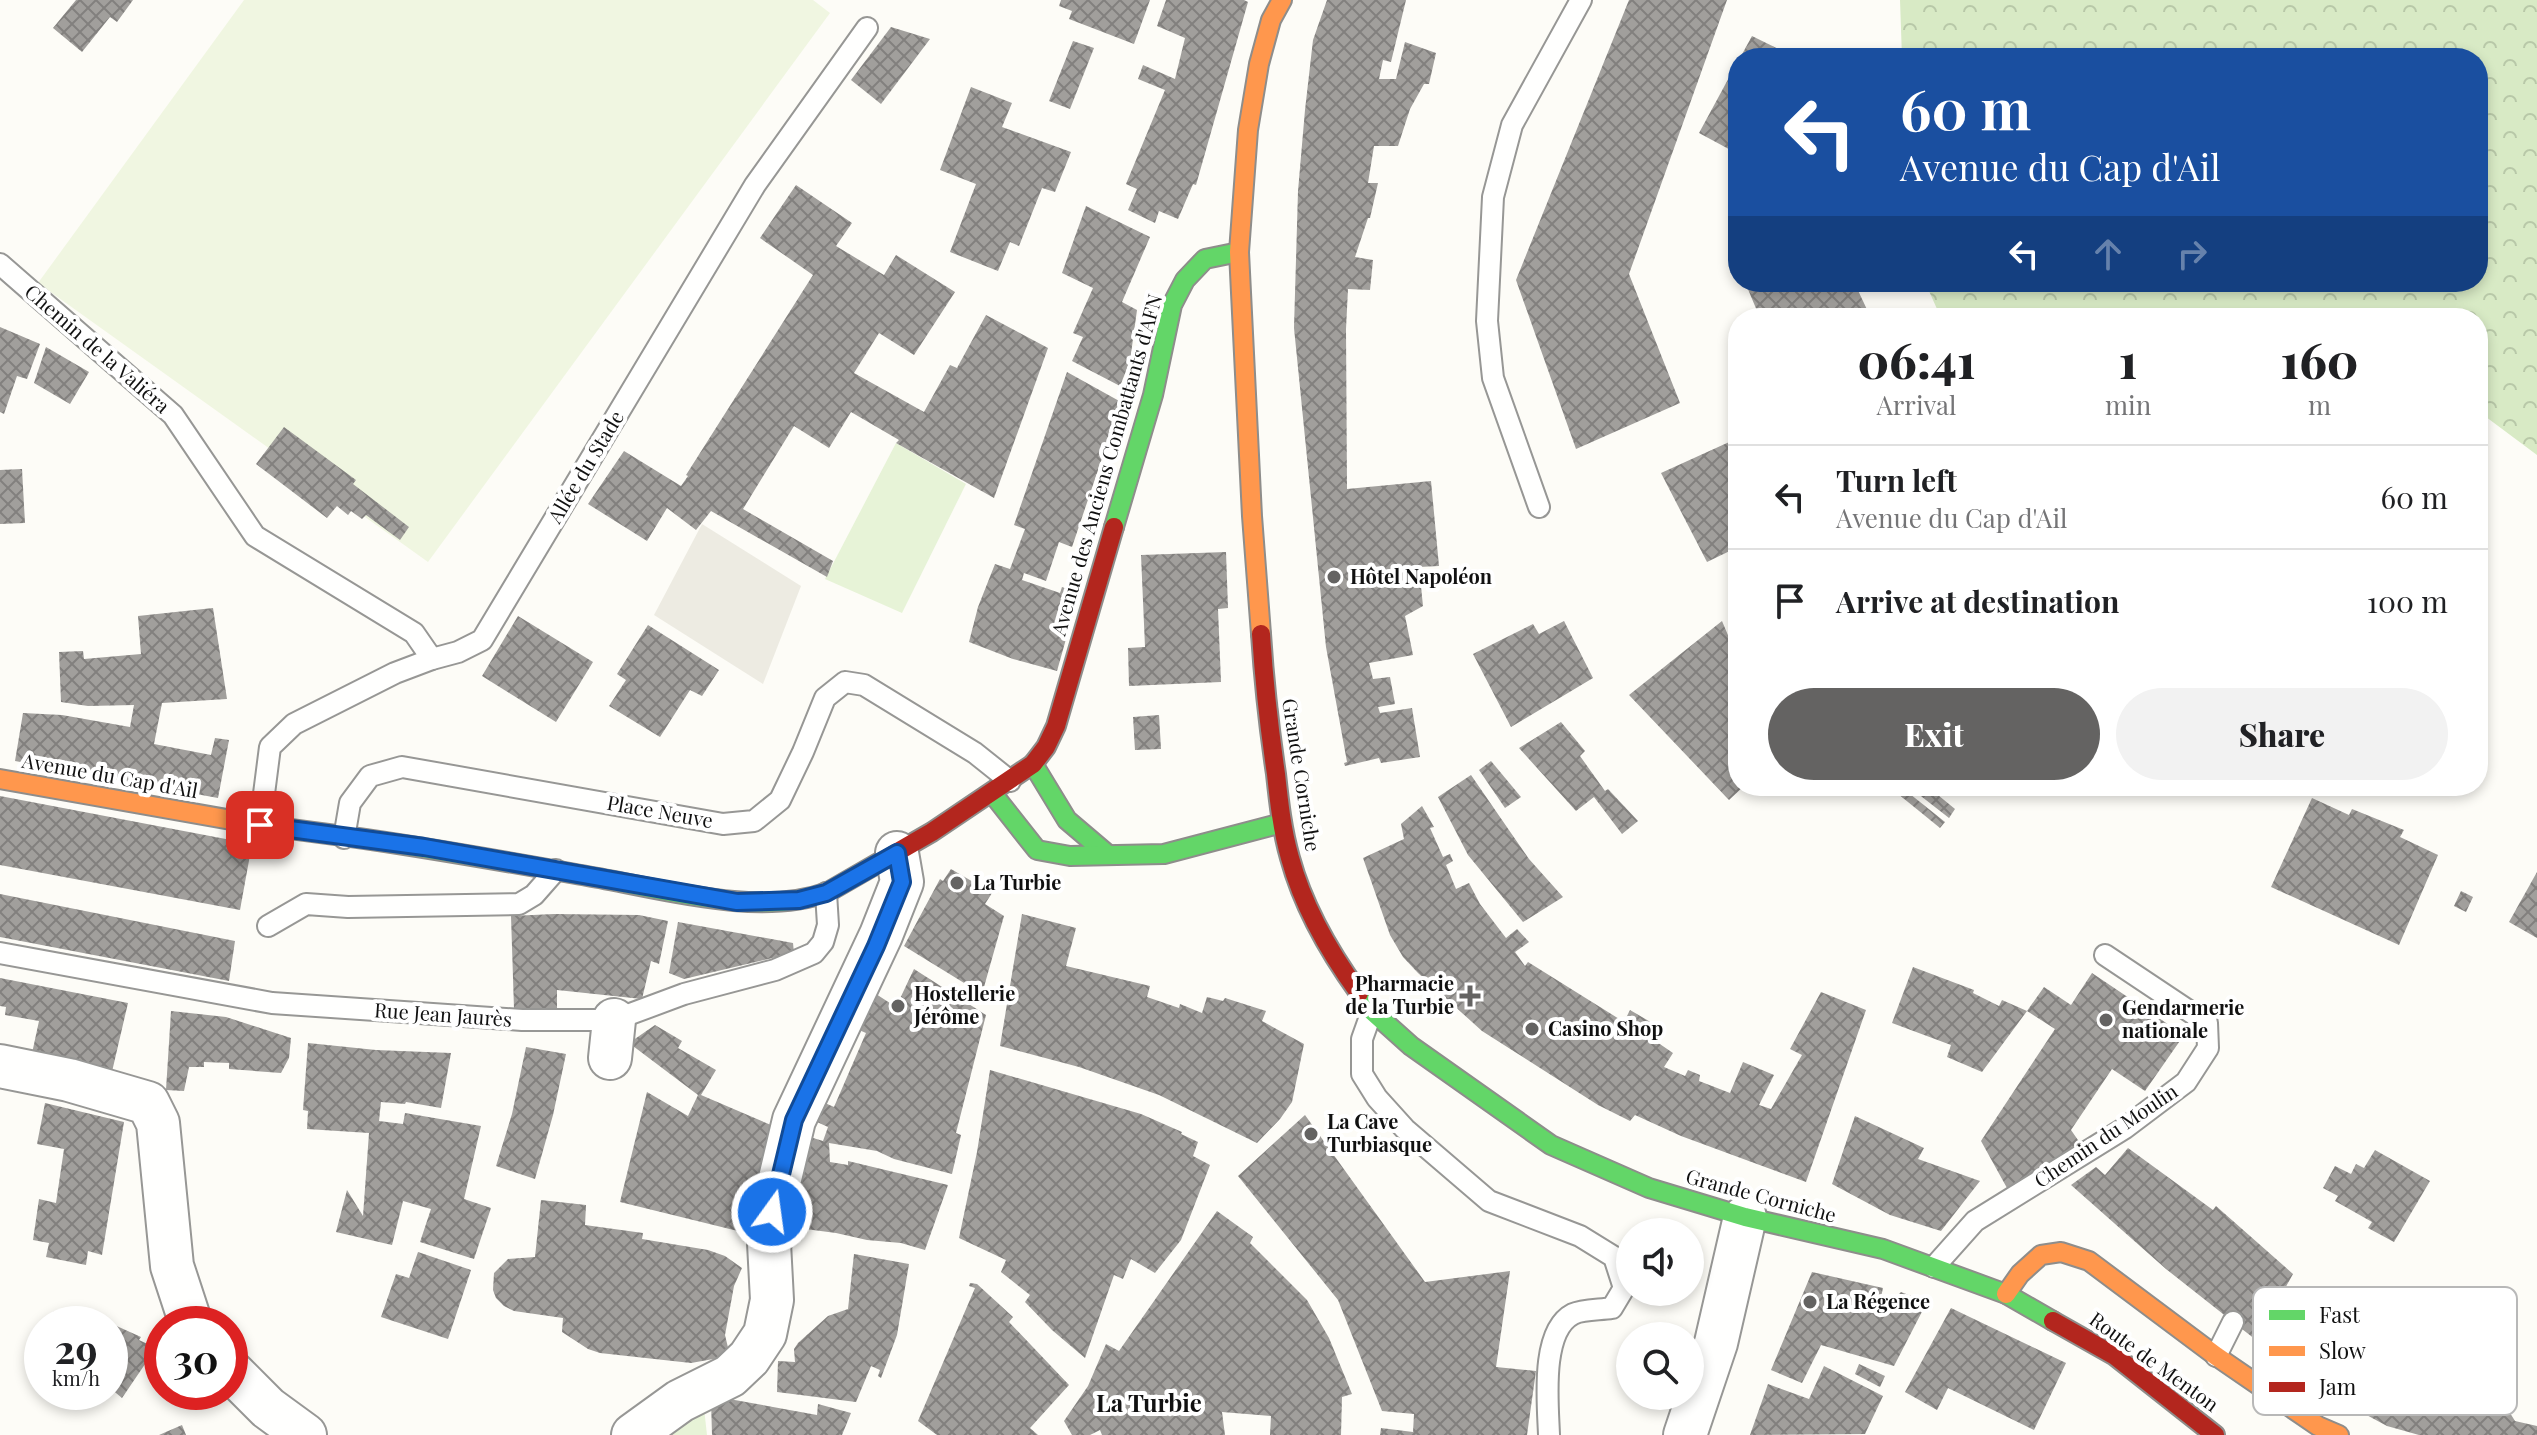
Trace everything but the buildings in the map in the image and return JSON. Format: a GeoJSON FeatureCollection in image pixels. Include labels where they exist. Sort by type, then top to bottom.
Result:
{"type":"FeatureCollection","features":[{"type":"Feature","properties":{"kind":"street","name":"Grande Corniche"},"geometry":{"type":"LineString","coordinates":[[1282,0],[1271,20],[1259,64],[1248,130],[1239,252],[1266,701],[1282,823],[1290,860],[1312,916],[1343,971],[1372,1011],[1411,1046],[1551,1145],[1649,1188],[1745,1217],[1883,1249],[1934,1267]]}},
{"type":"Feature","properties":{"kind":"street","name":"Avenue des Anciens Combattants d'AFN"},"geometry":{"type":"LineString","coordinates":[[1033,764],[1056,726],[1153,395],[1172,305],[1185,280],[1205,259],[1239,252]]}},
{"type":"Feature","properties":{"kind":"street","name":"Avenue du Cap d'Ail"},"geometry":{"type":"LineString","coordinates":[[0,779],[260,825],[424,847],[737,902],[799,900],[826,893],[897,853],[1033,764]]}},
{"type":"Feature","properties":{"kind":"street"},"geometry":{"type":"LineString","coordinates":[[1033,764],[1067,820],[1107,854]]}},
{"type":"Feature","properties":{"kind":"street"},"geometry":{"type":"LineString","coordinates":[[992,793],[1037,850],[1070,856],[1164,854],[1282,823]]}},
{"type":"Feature","properties":{"kind":"street"},"geometry":{"type":"LineString","coordinates":[[633,1435],[680,1401],[730,1376],[749,1358],[765,1334],[772,1300],[769,1243],[772,1212],[794,1120],[876,946],[902,882],[897,853]]}},
{"type":"Feature","properties":{"kind":"street"},"geometry":{"type":"LineString","coordinates":[[0,1066],[69,1080],[148,1103],[158,1123],[172,1266],[185,1306]]}},
{"type":"Feature","properties":{"kind":"street"},"geometry":{"type":"LineString","coordinates":[[1685,1435],[1716,1343],[1745,1217]]}},
{"type":"Feature","properties":{"kind":"street"},"geometry":{"type":"LineString","coordinates":[[2006,1294],[2020,1274],[2041,1255],[2061,1252],[2089,1261],[2253,1381]]}},
{"type":"Feature","properties":{"kind":"street","name":"Route de Menton"},"geometry":{"type":"LineString","coordinates":[[1934,1267],[2006,1294],[2115,1356],[2215,1435]]}},
{"type":"Feature","properties":{"kind":"street"},"geometry":{"type":"LineString","coordinates":[[248,1388],[268,1408],[305,1435]]}},
{"type":"Feature","properties":{"kind":"street"},"geometry":{"type":"LineString","coordinates":[[2302,1415],[2339,1435]]}},
{"type":"Feature","properties":{"kind":"lane"},"geometry":{"type":"LineString","coordinates":[[1539,507],[1493,378],[1487,321],[1493,197],[1512,125],[1581,0]]}},
{"type":"Feature","properties":{"kind":"lane","name":"Allée du Stade"},"geometry":{"type":"LineString","coordinates":[[260,825],[270,747],[294,724],[382,679],[458,652],[482,640],[755,185],[867,28]]}},
{"type":"Feature","properties":{"kind":"lane","name":"Chemin de la Valiéra"},"geometry":{"type":"LineString","coordinates":[[0,264],[173,415],[255,536],[414,633],[432,659]]}},
{"type":"Feature","properties":{"kind":"lane","name":"Place Neuve"},"geometry":{"type":"LineString","coordinates":[[344,838],[350,803],[370,776],[402,767],[723,824],[754,821],[780,800],[825,698],[845,682],[864,685],[975,753],[1010,781]]}},
{"type":"Feature","properties":{"kind":"lane"},"geometry":{"type":"LineString","coordinates":[[268,926],[306,904],[408,907],[519,904],[534,895],[556,870]]}},
{"type":"Feature","properties":{"kind":"lane","name":"Rue Jean Jaurès"},"geometry":{"type":"LineString","coordinates":[[0,953],[272,1003],[522,1020],[612,1039],[684,994],[775,970],[814,953],[823,942],[828,925],[826,893]]}},
{"type":"Feature","properties":{"kind":"lane","name":"Chemin du Moulin"},"geometry":{"type":"LineString","coordinates":[[1934,1267],[1975,1221],[2125,1128],[2186,1082],[2208,1048],[2207,1023],[2096,949]]}},
{"type":"Feature","properties":{"kind":"lane"},"geometry":{"type":"LineString","coordinates":[[1372,1011],[1362,1039],[1362,1074],[1377,1098],[1405,1129],[1489,1201],[1580,1236],[1614,1257],[1624,1288],[1612,1308],[1574,1314],[1557,1329],[1548,1371],[1549,1435]]}},
{"type":"Feature","properties":{"kind":"lane"},"geometry":{"type":"LineString","coordinates":[[2216,1356],[2233,1322]]}},
{"type":"Feature","properties":{"kind":"green space"},"geometry":{"type":"Polygon","coordinates":[[[244,0],[813,0],[830,13],[428,562],[38,283],[244,0]]]}},
{"type":"Feature","properties":{"kind":"green space"},"geometry":{"type":"Polygon","coordinates":[[[1900,0],[2537,0],[2537,455],[2488,418],[2488,308],[1937,308],[1929,292],[2488,292],[2488,48],[1902,48],[1900,0]]]}},
{"type":"Feature","properties":{"kind":"green space"},"geometry":{"type":"Polygon","coordinates":[[[896,443],[966,484],[902,613],[825,579],[896,443]]]}},
{"type":"Feature","properties":{"kind":"green space"},"geometry":{"type":"Polygon","coordinates":[[[704,1408],[707,1435],[659,1435],[704,1408]]]}},
{"type":"Feature","properties":{"kind":"shaded area"},"geometry":{"type":"Polygon","coordinates":[[[702,524],[801,586],[763,684],[654,615],[702,524]]]}},
{"type":"Feature","properties":{"kind":"traffic: fast"},"geometry":{"type":"LineString","coordinates":[[1114,527],[1153,395],[1172,305],[1185,280],[1205,259],[1239,252]]}},
{"type":"Feature","properties":{"kind":"traffic: fast"},"geometry":{"type":"LineString","coordinates":[[1033,764],[1067,820],[1107,854]]}},
{"type":"Feature","properties":{"kind":"traffic: fast"},"geometry":{"type":"LineString","coordinates":[[992,793],[1037,850],[1070,856],[1164,854],[1282,823]]}},
{"type":"Feature","properties":{"kind":"traffic: fast"},"geometry":{"type":"LineString","coordinates":[[351,837],[740,902],[800,899],[828,892]]}},
{"type":"Feature","properties":{"kind":"traffic: fast"},"geometry":{"type":"LineString","coordinates":[[1359,993],[1372,1011],[1411,1046],[1551,1145],[1649,1188],[1745,1217],[1883,1249],[2006,1294],[2053,1321]]}},
{"type":"Feature","properties":{"kind":"traffic: slow"},"geometry":{"type":"LineString","coordinates":[[1261,634],[1239,252],[1248,130],[1259,64],[1271,20],[1282,0]]}},
{"type":"Feature","properties":{"kind":"traffic: slow"},"geometry":{"type":"LineString","coordinates":[[0,779],[260,825],[351,837]]}},
{"type":"Feature","properties":{"kind":"traffic: slow"},"geometry":{"type":"LineString","coordinates":[[2006,1294],[2020,1274],[2041,1255],[2061,1252],[2089,1261],[2253,1381]]}},
{"type":"Feature","properties":{"kind":"traffic: slow"},"geometry":{"type":"LineString","coordinates":[[2302,1415],[2339,1435]]}},
{"type":"Feature","properties":{"kind":"traffic: jam"},"geometry":{"type":"LineString","coordinates":[[828,892],[932,832],[1033,764],[1056,726],[1114,527]]}},
{"type":"Feature","properties":{"kind":"traffic: jam"},"geometry":{"type":"LineString","coordinates":[[1261,634],[1280,806],[1290,858],[1318,928],[1359,993]]}},
{"type":"Feature","properties":{"kind":"traffic: jam"},"geometry":{"type":"LineString","coordinates":[[2053,1321],[2115,1356],[2215,1435]]}},
{"type":"Feature","properties":{"kind":"place","name":"Hôtel Napoléon"},"geometry":{"type":"Point","coordinates":[1334,577]}},
{"type":"Feature","properties":{"kind":"place","name":"La Turbie"},"geometry":{"type":"Point","coordinates":[957,883]}},
{"type":"Feature","properties":{"kind":"place","name":"Pharmacie de la Turbie"},"geometry":{"type":"Point","coordinates":[1470,996]}},
{"type":"Feature","properties":{"kind":"place","name":"Hostellerie Jérôme"},"geometry":{"type":"Point","coordinates":[898,1006]}},
{"type":"Feature","properties":{"kind":"place","name":"Gendarmerie nationale"},"geometry":{"type":"Point","coordinates":[2106,1020]}},
{"type":"Feature","properties":{"kind":"place","name":"Casino Shop"},"geometry":{"type":"Point","coordinates":[1532,1029]}},
{"type":"Feature","properties":{"kind":"place","name":"La Cave Turbiasque"},"geometry":{"type":"Point","coordinates":[1311,1134]}},
{"type":"Feature","properties":{"kind":"place","name":"La Régence"},"geometry":{"type":"Point","coordinates":[1810,1302]}},
{"type":"Feature","properties":{"kind":"district","name":"La Turbie"},"geometry":{"type":"Point","coordinates":[1149,1404]}},
{"type":"Feature","properties":{"kind":"route"},"geometry":{"type":"LineString","coordinates":[[260,825],[424,847],[737,902],[799,900],[826,893],[897,853],[902,882],[876,946],[794,1120],[772,1212]]}}]}
